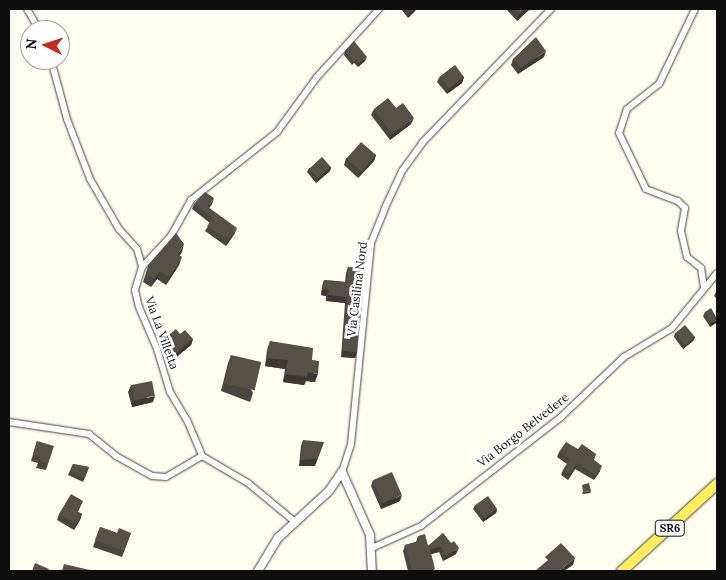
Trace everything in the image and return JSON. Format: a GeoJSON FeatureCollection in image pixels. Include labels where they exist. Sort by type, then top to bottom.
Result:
{"type":"FeatureCollection","features":[{"type":"Feature","properties":{"kind":"main road","name":"SR6"},"geometry":{"type":"LineString","coordinates":[[622,571],[717,484]]}},
{"type":"Feature","properties":{"kind":"street"},"geometry":{"type":"LineString","coordinates":[[27,9],[33,20]]}},
{"type":"Feature","properties":{"kind":"street"},"geometry":{"type":"LineString","coordinates":[[142,267],[171,236],[191,200],[277,132],[317,77],[379,9]]}},
{"type":"Feature","properties":{"kind":"street"},"geometry":{"type":"LineString","coordinates":[[695,9],[658,84],[627,109],[619,133],[646,189],[678,201],[685,208],[681,231],[687,256],[701,268],[704,286]]}},
{"type":"Feature","properties":{"kind":"street","name":"Via Casilina Nord"},"geometry":{"type":"LineString","coordinates":[[258,571],[278,538],[294,521],[329,491],[342,472],[352,444],[371,243],[402,171],[422,143],[546,10]]}},
{"type":"Feature","properties":{"kind":"street"},"geometry":{"type":"LineString","coordinates":[[54,70],[67,119],[90,179],[119,229],[137,249],[142,267]]}},
{"type":"Feature","properties":{"kind":"street","name":"Via La Villetta"},"geometry":{"type":"LineString","coordinates":[[142,267],[135,290],[139,307],[158,350],[170,392],[187,420],[202,456]]}},
{"type":"Feature","properties":{"kind":"street","name":"Via Borgo Belvedere"},"geometry":{"type":"LineString","coordinates":[[372,548],[421,526],[561,417],[624,357],[675,325],[704,286],[717,273]]}},
{"type":"Feature","properties":{"kind":"street"},"geometry":{"type":"LineString","coordinates":[[9,422],[89,434],[116,456],[152,476],[166,477],[202,456],[248,483],[294,521]]}},
{"type":"Feature","properties":{"kind":"street"},"geometry":{"type":"LineString","coordinates":[[342,472],[360,509],[372,548],[372,571]]}},
{"type":"Feature","properties":{"kind":"building"},"geometry":{"type":"Polygon","coordinates":[[[514,9],[525,9],[519,14],[514,9]]]}},
{"type":"Feature","properties":{"kind":"building"},"geometry":{"type":"Polygon","coordinates":[[[536,37],[546,51],[521,68],[513,59],[536,37]]]}},
{"type":"Feature","properties":{"kind":"building"},"geometry":{"type":"Polygon","coordinates":[[[354,41],[367,57],[359,63],[356,59],[353,61],[345,51],[354,41]]]}},
{"type":"Feature","properties":{"kind":"building"},"geometry":{"type":"Polygon","coordinates":[[[455,65],[464,77],[449,88],[440,76],[455,65]]]}},
{"type":"Feature","properties":{"kind":"building"},"geometry":{"type":"Polygon","coordinates":[[[388,98],[396,108],[403,103],[414,118],[392,134],[374,109],[388,98]]]}},
{"type":"Feature","properties":{"kind":"building"},"geometry":{"type":"Polygon","coordinates":[[[361,142],[376,155],[362,172],[347,159],[361,142]]]}},
{"type":"Feature","properties":{"kind":"building"},"geometry":{"type":"Polygon","coordinates":[[[322,157],[331,167],[318,178],[309,168],[322,157]]]}},
{"type":"Feature","properties":{"kind":"building"},"geometry":{"type":"Polygon","coordinates":[[[205,192],[214,198],[208,207],[237,228],[228,240],[207,226],[213,218],[194,204],[205,192]]]}},
{"type":"Feature","properties":{"kind":"building"},"geometry":{"type":"Polygon","coordinates":[[[176,233],[184,244],[178,254],[182,257],[169,277],[160,271],[154,279],[146,273],[149,264],[176,233]]]}},
{"type":"Feature","properties":{"kind":"building"},"geometry":{"type":"Polygon","coordinates":[[[348,267],[363,268],[357,352],[343,351],[347,297],[328,295],[329,290],[323,289],[324,280],[347,282],[348,267]]]}},
{"type":"Feature","properties":{"kind":"building"},"geometry":{"type":"Polygon","coordinates":[[[711,308],[717,320],[711,323],[705,312],[711,308]]]}},
{"type":"Feature","properties":{"kind":"building"},"geometry":{"type":"Polygon","coordinates":[[[685,325],[695,337],[685,346],[675,333],[685,325]]]}},
{"type":"Feature","properties":{"kind":"building"},"geometry":{"type":"Polygon","coordinates":[[[176,329],[180,334],[185,330],[193,339],[176,353],[165,338],[176,329]]]}},
{"type":"Feature","properties":{"kind":"building"},"geometry":{"type":"Polygon","coordinates":[[[270,341],[313,348],[312,360],[319,361],[318,374],[308,372],[307,377],[286,374],[288,360],[268,358],[270,341]]]}},
{"type":"Feature","properties":{"kind":"building"},"geometry":{"type":"Polygon","coordinates":[[[231,355],[261,362],[255,390],[224,383],[231,355]]]}},
{"type":"Feature","properties":{"kind":"building"},"geometry":{"type":"Polygon","coordinates":[[[152,381],[155,396],[134,400],[131,385],[152,381]]]}},
{"type":"Feature","properties":{"kind":"building"},"geometry":{"type":"Polygon","coordinates":[[[303,440],[324,442],[317,459],[301,460],[303,440]]]}},
{"type":"Feature","properties":{"kind":"building"},"geometry":{"type":"Polygon","coordinates":[[[37,441],[54,446],[48,464],[39,461],[40,457],[33,454],[37,441]]]}},
{"type":"Feature","properties":{"kind":"building"},"geometry":{"type":"Polygon","coordinates":[[[566,442],[578,449],[582,444],[596,454],[593,459],[602,466],[596,475],[577,463],[570,474],[563,470],[570,459],[559,452],[566,442]]]}},
{"type":"Feature","properties":{"kind":"building"},"geometry":{"type":"Polygon","coordinates":[[[73,464],[89,467],[85,478],[70,471],[73,464]]]}},
{"type":"Feature","properties":{"kind":"building"},"geometry":{"type":"Polygon","coordinates":[[[392,472],[402,495],[382,503],[373,480],[392,472]]]}},
{"type":"Feature","properties":{"kind":"building"},"geometry":{"type":"Polygon","coordinates":[[[589,483],[591,491],[583,492],[582,485],[589,483]]]}},
{"type":"Feature","properties":{"kind":"building"},"geometry":{"type":"Polygon","coordinates":[[[71,494],[83,501],[77,511],[82,514],[76,524],[59,514],[71,494]]]}},
{"type":"Feature","properties":{"kind":"building"},"geometry":{"type":"Polygon","coordinates":[[[488,496],[497,509],[484,518],[475,505],[488,496]]]}},
{"type":"Feature","properties":{"kind":"building"},"geometry":{"type":"Polygon","coordinates":[[[100,527],[117,533],[119,528],[131,533],[124,551],[95,540],[100,527]]]}},
{"type":"Feature","properties":{"kind":"building"},"geometry":{"type":"Polygon","coordinates":[[[443,533],[451,543],[454,541],[459,548],[446,556],[441,547],[430,549],[435,569],[412,571],[405,545],[419,541],[418,536],[425,534],[428,546],[443,533]]]}},
{"type":"Feature","properties":{"kind":"building"},"geometry":{"type":"Polygon","coordinates":[[[561,543],[575,558],[559,571],[535,571],[548,560],[545,557],[561,543]]]}},
{"type":"Feature","properties":{"kind":"building"},"geometry":{"type":"Polygon","coordinates":[[[35,563],[49,569],[48,571],[32,571],[35,563]]]}},
{"type":"Feature","properties":{"kind":"building"},"geometry":{"type":"Polygon","coordinates":[[[64,564],[94,571],[62,571],[64,564]]]}}]}
